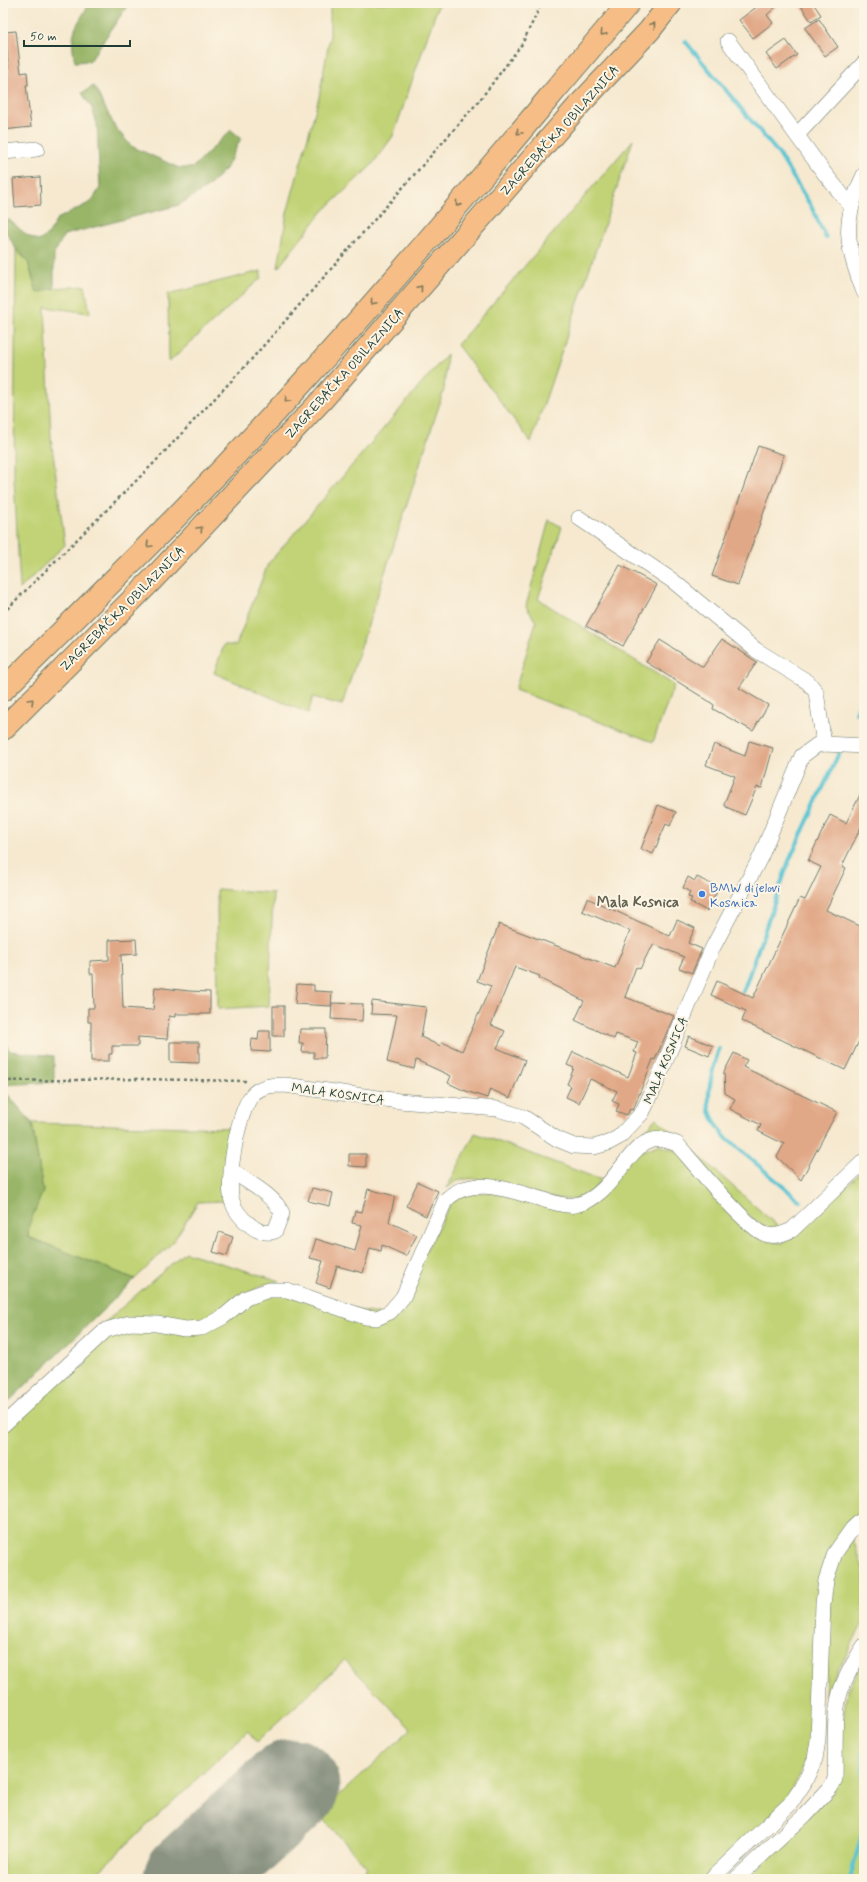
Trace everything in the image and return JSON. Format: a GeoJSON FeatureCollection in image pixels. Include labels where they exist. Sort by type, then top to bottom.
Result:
{"type":"FeatureCollection","features":[{"type":"Feature","properties":{"kind":"highway","name":"ZAGREBAČKA OBILAZNICA"},"geometry":{"type":"LineString","coordinates":[[3,690],[132,562],[303,383],[444,221],[629,3]]}},
{"type":"Feature","properties":{"kind":"highway","name":"ZAGREBAČKA OBILAZNICA"},"geometry":{"type":"LineString","coordinates":[[3,729],[152,580],[321,401],[579,105],[649,30],[671,3]]}},
{"type":"Feature","properties":{"kind":"street"},"geometry":{"type":"LineString","coordinates":[[728,41],[851,206]]}},
{"type":"Feature","properties":{"kind":"street"},"geometry":{"type":"LineString","coordinates":[[797,135],[864,63]]}},
{"type":"Feature","properties":{"kind":"street"},"geometry":{"type":"LineString","coordinates":[[3,152],[37,149]]}},
{"type":"Feature","properties":{"kind":"street"},"geometry":{"type":"LineString","coordinates":[[864,175],[848,216],[848,244],[864,292]]}},
{"type":"Feature","properties":{"kind":"street"},"geometry":{"type":"LineString","coordinates":[[579,518],[673,581],[756,650],[808,682],[816,692],[824,744],[864,746]]}},
{"type":"Feature","properties":{"kind":"street","name":"MALA KOSNICA"},"geometry":{"type":"LineString","coordinates":[[231,1170],[237,1130],[244,1110],[253,1094],[261,1088],[272,1085],[285,1085],[400,1101],[498,1109],[523,1117],[557,1139],[574,1146],[594,1147],[608,1143],[619,1137],[642,1113],[655,1086],[712,949],[761,856],[802,756],[824,744]]}},
{"type":"Feature","properties":{"kind":"street"},"geometry":{"type":"LineString","coordinates":[[3,1425],[106,1330],[130,1323],[157,1324],[185,1329],[202,1328],[223,1317],[246,1298],[269,1290],[287,1290],[365,1317],[377,1318],[390,1312],[403,1297],[445,1201],[452,1193],[461,1188],[486,1186],[554,1203],[574,1206],[588,1202],[601,1192],[640,1146],[652,1140],[665,1140],[677,1144],[730,1204],[757,1231],[767,1235],[779,1235],[792,1230],[864,1161]]}},
{"type":"Feature","properties":{"kind":"street"},"geometry":{"type":"LineString","coordinates":[[712,1879],[790,1804],[804,1783],[815,1760],[818,1740],[823,1604],[826,1580],[835,1553],[852,1529],[864,1518]]}},
{"type":"Feature","properties":{"kind":"street"},"geometry":{"type":"LineString","coordinates":[[736,1879],[805,1815],[831,1787],[835,1779],[837,1714],[840,1693],[864,1646]]}},
{"type":"Feature","properties":{"kind":"path"},"geometry":{"type":"LineString","coordinates":[[3,613],[153,464],[250,361],[479,101],[522,44],[542,3]]}},
{"type":"Feature","properties":{"kind":"path"},"geometry":{"type":"LineString","coordinates":[[3,1081],[215,1080],[272,1085]]}},
{"type":"Feature","properties":{"kind":"green space"},"geometry":{"type":"Polygon","coordinates":[[[90,3],[129,3],[90,61],[75,62],[73,37],[80,19],[90,3]]]}},
{"type":"Feature","properties":{"kind":"green space"},"geometry":{"type":"Polygon","coordinates":[[[330,3],[439,3],[393,136],[371,166],[323,211],[278,268],[287,213],[319,97],[330,36],[330,3]]]}},
{"type":"Feature","properties":{"kind":"green space"},"geometry":{"type":"Polygon","coordinates":[[[94,86],[115,127],[131,146],[179,168],[192,168],[231,130],[241,138],[227,167],[209,186],[179,205],[64,235],[54,254],[54,288],[37,293],[28,262],[16,249],[3,226],[8,219],[28,236],[39,241],[49,234],[57,219],[91,202],[100,188],[97,124],[92,108],[82,93],[94,86]]]}},
{"type":"Feature","properties":{"kind":"green space"},"geometry":{"type":"Polygon","coordinates":[[[633,140],[531,442],[457,345],[633,140]]]}},
{"type":"Feature","properties":{"kind":"green space"},"geometry":{"type":"Polygon","coordinates":[[[16,249],[28,262],[37,292],[54,288],[85,286],[90,313],[45,307],[51,438],[65,545],[20,589],[14,478],[16,249]]]}},
{"type":"Feature","properties":{"kind":"green space"},"geometry":{"type":"Polygon","coordinates":[[[261,271],[261,278],[169,362],[168,294],[261,271]]]}},
{"type":"Feature","properties":{"kind":"green space"},"geometry":{"type":"Polygon","coordinates":[[[447,354],[444,390],[342,705],[313,697],[308,713],[214,673],[224,645],[236,645],[268,564],[447,354]]]}},
{"type":"Feature","properties":{"kind":"green space"},"geometry":{"type":"Polygon","coordinates":[[[549,520],[562,527],[538,599],[674,685],[653,742],[515,690],[536,622],[526,606],[549,520]]]}},
{"type":"Feature","properties":{"kind":"green space"},"geometry":{"type":"Polygon","coordinates":[[[217,889],[273,893],[269,1006],[218,1009],[217,889]]]}},
{"type":"Feature","properties":{"kind":"green space"},"geometry":{"type":"Polygon","coordinates":[[[3,1039],[10,1051],[54,1056],[54,1082],[3,1085],[3,1039]]]}},
{"type":"Feature","properties":{"kind":"green space"},"geometry":{"type":"Polygon","coordinates":[[[3,1089],[32,1123],[43,1191],[29,1225],[28,1237],[135,1279],[3,1407],[3,1089]]]}},
{"type":"Feature","properties":{"kind":"green space"},"geometry":{"type":"Polygon","coordinates":[[[656,1118],[782,1230],[767,1231],[654,1133],[640,1136],[656,1118]]]}},
{"type":"Feature","properties":{"kind":"green space"},"geometry":{"type":"Polygon","coordinates":[[[32,1123],[232,1128],[225,1201],[198,1202],[173,1242],[135,1279],[28,1237],[28,1225],[43,1191],[32,1123]]]}},
{"type":"Feature","properties":{"kind":"green space"},"geometry":{"type":"Polygon","coordinates":[[[475,1133],[602,1180],[586,1196],[572,1200],[558,1199],[508,1185],[475,1179],[460,1180],[447,1188],[475,1133]]]}},
{"type":"Feature","properties":{"kind":"green space"},"geometry":{"type":"Polygon","coordinates":[[[658,1145],[678,1152],[767,1241],[784,1243],[806,1226],[864,1169],[864,1513],[831,1549],[813,1743],[809,1758],[786,1801],[704,1879],[355,1879],[367,1867],[319,1814],[411,1729],[345,1660],[257,1742],[248,1731],[90,1879],[3,1879],[3,1431],[108,1335],[127,1328],[185,1334],[268,1295],[285,1295],[391,1317],[452,1201],[463,1195],[487,1192],[573,1209],[640,1152],[658,1145]]]}},
{"type":"Feature","properties":{"kind":"green space"},"geometry":{"type":"Polygon","coordinates":[[[185,1252],[280,1281],[262,1285],[201,1322],[102,1325],[185,1252]]]}},
{"type":"Feature","properties":{"kind":"green space"},"geometry":{"type":"Polygon","coordinates":[[[853,1539],[864,1572],[864,1621],[825,1695],[831,1581],[840,1555],[853,1539]]]}},
{"type":"Feature","properties":{"kind":"green space"},"geometry":{"type":"Polygon","coordinates":[[[864,1657],[864,1879],[740,1879],[833,1792],[847,1691],[864,1657]]]}},
{"type":"Feature","properties":{"kind":"building"},"geometry":{"type":"Polygon","coordinates":[[[762,3],[780,3],[767,15],[773,23],[753,38],[739,20],[762,3]]]}},
{"type":"Feature","properties":{"kind":"building"},"geometry":{"type":"Polygon","coordinates":[[[799,3],[813,3],[821,15],[811,21],[799,3]]]}},
{"type":"Feature","properties":{"kind":"building"},"geometry":{"type":"Polygon","coordinates":[[[819,19],[838,47],[825,56],[805,28],[819,19]]]}},
{"type":"Feature","properties":{"kind":"building"},"geometry":{"type":"Polygon","coordinates":[[[16,31],[21,73],[27,72],[28,85],[26,85],[31,127],[3,130],[3,75],[9,74],[5,32],[16,31]]]}},
{"type":"Feature","properties":{"kind":"building"},"geometry":{"type":"Polygon","coordinates":[[[786,40],[797,55],[777,69],[766,54],[786,40]]]}},
{"type":"Feature","properties":{"kind":"building"},"geometry":{"type":"Polygon","coordinates":[[[40,177],[41,205],[15,207],[13,179],[40,177]]]}},
{"type":"Feature","properties":{"kind":"building"},"geometry":{"type":"Polygon","coordinates":[[[758,446],[784,455],[738,585],[712,576],[758,446]]]}},
{"type":"Feature","properties":{"kind":"building"},"geometry":{"type":"Polygon","coordinates":[[[620,565],[657,585],[623,646],[586,626],[620,565]]]}},
{"type":"Feature","properties":{"kind":"building"},"geometry":{"type":"Polygon","coordinates":[[[722,639],[757,662],[739,688],[768,705],[753,731],[713,709],[714,705],[707,700],[646,662],[660,640],[703,667],[722,639]]]}},
{"type":"Feature","properties":{"kind":"building"},"geometry":{"type":"Polygon","coordinates":[[[749,741],[773,748],[762,788],[757,787],[745,815],[726,807],[724,804],[735,776],[706,765],[714,744],[745,756],[749,741]]]}},
{"type":"Feature","properties":{"kind":"building"},"geometry":{"type":"Polygon","coordinates":[[[864,787],[864,821],[842,866],[846,868],[826,910],[864,928],[864,1031],[845,1070],[742,1021],[746,1011],[711,995],[717,981],[753,998],[800,898],[805,900],[821,867],[808,861],[830,815],[846,823],[864,787]]]}},
{"type":"Feature","properties":{"kind":"building"},"geometry":{"type":"Polygon","coordinates":[[[658,805],[676,812],[670,826],[666,824],[653,854],[641,849],[658,805]]]}},
{"type":"Feature","properties":{"kind":"building","name":"BMW dijelovi Kosnica"},"geometry":{"type":"Polygon","coordinates":[[[688,877],[695,881],[697,877],[719,888],[707,911],[690,902],[692,898],[688,897],[690,892],[683,888],[688,877]]]}},
{"type":"Feature","properties":{"kind":"building"},"geometry":{"type":"Polygon","coordinates":[[[587,898],[670,936],[677,920],[695,928],[688,943],[702,949],[692,973],[679,968],[684,957],[654,944],[640,969],[636,967],[625,997],[674,1016],[655,1060],[653,1059],[633,1110],[630,1109],[627,1115],[616,1111],[619,1104],[612,1101],[617,1091],[590,1079],[579,1103],[566,1097],[571,1086],[567,1084],[574,1068],[567,1065],[573,1052],[628,1077],[637,1053],[634,1052],[638,1042],[616,1034],[614,1039],[575,1020],[584,1001],[539,978],[540,976],[515,967],[491,1025],[505,1031],[497,1048],[525,1060],[510,1098],[490,1089],[487,1098],[463,1090],[448,1083],[451,1076],[416,1060],[414,1069],[387,1062],[397,1015],[371,1014],[372,1001],[426,1007],[421,1037],[440,1046],[442,1042],[462,1051],[491,986],[477,981],[499,924],[615,968],[630,931],[582,911],[587,898]]]}},
{"type":"Feature","properties":{"kind":"building"},"geometry":{"type":"Polygon","coordinates":[[[136,939],[137,954],[121,955],[123,1008],[153,1010],[155,987],[210,992],[210,1014],[175,1014],[175,1017],[169,1016],[167,1039],[138,1037],[138,1046],[112,1046],[112,1054],[109,1054],[109,1061],[91,1061],[91,1022],[88,1022],[88,1008],[94,1008],[93,974],[90,974],[90,961],[109,960],[109,940],[136,939]]]}},
{"type":"Feature","properties":{"kind":"building"},"geometry":{"type":"Polygon","coordinates":[[[297,984],[314,985],[314,991],[332,992],[331,1006],[295,1004],[297,984]]]}},
{"type":"Feature","properties":{"kind":"building"},"geometry":{"type":"Polygon","coordinates":[[[332,1003],[363,1004],[362,1021],[331,1019],[332,1003]]]}},
{"type":"Feature","properties":{"kind":"building"},"geometry":{"type":"Polygon","coordinates":[[[273,1006],[284,1006],[284,1036],[273,1036],[273,1006]]]}},
{"type":"Feature","properties":{"kind":"building"},"geometry":{"type":"Polygon","coordinates":[[[300,1029],[326,1029],[325,1058],[314,1058],[314,1052],[302,1052],[303,1043],[299,1043],[300,1029]]]}},
{"type":"Feature","properties":{"kind":"building"},"geometry":{"type":"Polygon","coordinates":[[[259,1031],[270,1031],[270,1052],[251,1051],[252,1039],[258,1040],[259,1031]]]}},
{"type":"Feature","properties":{"kind":"building"},"geometry":{"type":"Polygon","coordinates":[[[689,1036],[713,1046],[709,1056],[685,1046],[689,1036]]]}},
{"type":"Feature","properties":{"kind":"building"},"geometry":{"type":"Polygon","coordinates":[[[170,1042],[199,1042],[199,1063],[170,1062],[170,1042]]]}},
{"type":"Feature","properties":{"kind":"building"},"geometry":{"type":"Polygon","coordinates":[[[734,1053],[747,1060],[743,1067],[837,1112],[801,1180],[777,1157],[784,1144],[758,1131],[761,1125],[730,1109],[735,1099],[725,1093],[724,1072],[734,1053]]]}},
{"type":"Feature","properties":{"kind":"building"},"geometry":{"type":"Polygon","coordinates":[[[349,1154],[366,1154],[366,1167],[349,1166],[349,1154]]]}},
{"type":"Feature","properties":{"kind":"building"},"geometry":{"type":"Polygon","coordinates":[[[418,1182],[438,1191],[426,1216],[406,1206],[418,1182]]]}},
{"type":"Feature","properties":{"kind":"building"},"geometry":{"type":"Polygon","coordinates":[[[312,1188],[333,1193],[330,1206],[308,1201],[312,1188]]]}},
{"type":"Feature","properties":{"kind":"building"},"geometry":{"type":"Polygon","coordinates":[[[368,1189],[395,1196],[389,1222],[417,1235],[406,1256],[382,1245],[381,1251],[370,1248],[363,1273],[337,1266],[330,1288],[316,1283],[323,1261],[310,1258],[316,1239],[355,1251],[362,1225],[352,1223],[355,1211],[362,1212],[368,1189]]]}},
{"type":"Feature","properties":{"kind":"building"},"geometry":{"type":"Polygon","coordinates":[[[219,1232],[233,1237],[227,1256],[213,1252],[219,1232]]]}},
{"type":"Feature","properties":{"kind":"waterway"},"geometry":{"type":"LineString","coordinates":[[685,41],[778,153],[811,206],[826,238]]}},
{"type":"Feature","properties":{"kind":"waterway"},"geometry":{"type":"LineString","coordinates":[[856,713],[864,694]]}},
{"type":"Feature","properties":{"kind":"waterway"},"geometry":{"type":"LineString","coordinates":[[741,998],[789,861],[839,753]]}},
{"type":"Feature","properties":{"kind":"waterway"},"geometry":{"type":"LineString","coordinates":[[719,1049],[709,1093],[709,1108],[713,1119],[724,1136],[800,1201]]}},
{"type":"Feature","properties":{"kind":"waterway"},"geometry":{"type":"LineString","coordinates":[[850,1879],[862,1833],[864,1720]]}},
{"type":"Feature","properties":{"kind":"runway"},"geometry":{"type":"LineString","coordinates":[[191,1879],[292,1786]]}},
{"type":"Feature","properties":{"kind":"place","name":"BMW dijelovi Kosnica"},"geometry":{"type":"Point","coordinates":[702,894]}},
{"type":"Feature","properties":{"kind":"district","name":"Mala Kosnica"},"geometry":{"type":"Point","coordinates":[638,902]}}]}
